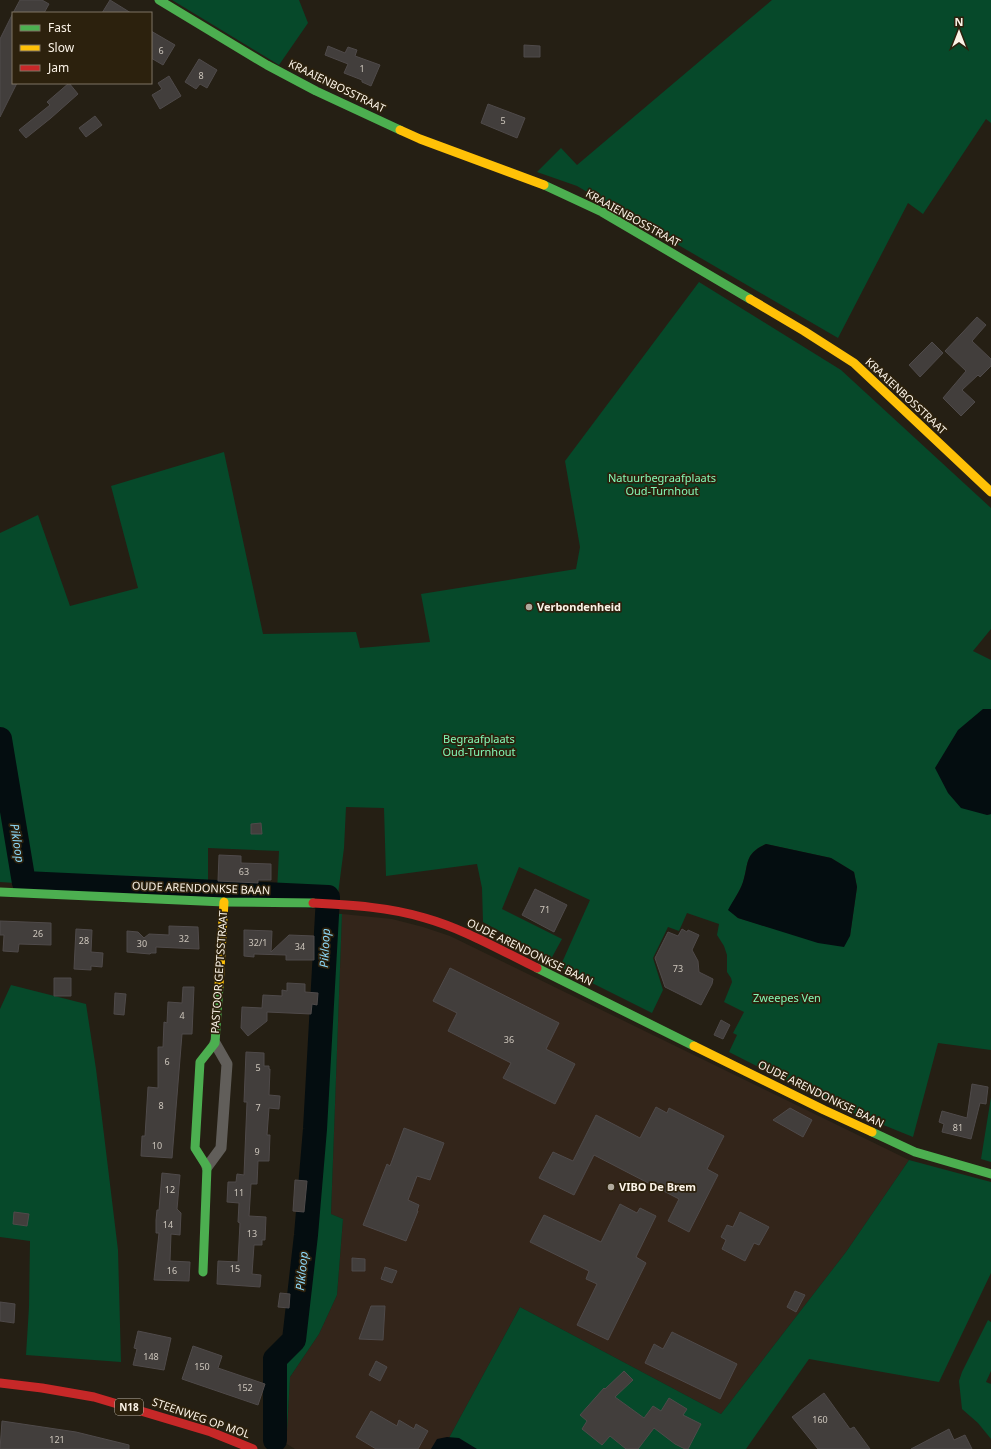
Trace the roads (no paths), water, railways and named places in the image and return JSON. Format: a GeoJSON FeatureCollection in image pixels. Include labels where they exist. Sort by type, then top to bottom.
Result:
{"type":"FeatureCollection","features":[{"type":"Feature","properties":{"kind":"street","name":"KRAAIENBOSSTRAAT"},"geometry":{"type":"LineString","coordinates":[[159,0],[267,65],[316,92],[420,139],[543,185],[602,212],[804,331],[854,363],[991,492]]}},
{"type":"Feature","properties":{"kind":"street","name":"OUDE ARENDONKSE BAAN"},"geometry":{"type":"LineString","coordinates":[[0,892],[224,902],[337,904],[373,907],[425,918],[473,936],[817,1107],[908,1149],[941,1161],[991,1174]]}},
{"type":"Feature","properties":{"kind":"street","name":"PASTOOR GEPTSSTRAAT"},"geometry":{"type":"LineString","coordinates":[[215,1043],[200,1062],[195,1148],[207,1167],[221,1148],[227,1064],[215,1043],[224,902]]}},
{"type":"Feature","properties":{"kind":"street"},"geometry":{"type":"LineString","coordinates":[[203,1272],[207,1167]]}},
{"type":"Feature","properties":{"kind":"street","name":"STEENWEG OP MOL"},"geometry":{"type":"LineString","coordinates":[[0,1383],[42,1388],[94,1397],[211,1432],[253,1449]]}},
{"type":"Feature","properties":{"kind":"waterway","name":"Pikloop"},"geometry":{"type":"LineString","coordinates":[[0,739],[24,883],[328,897],[315,1129],[306,1235],[294,1340],[275,1359],[275,1440]]}},
{"type":"Feature","properties":{"kind":"place","name":"Verbondenheid"},"geometry":{"type":"Point","coordinates":[529,607]}},
{"type":"Feature","properties":{"kind":"place","name":"VIBO De Brem"},"geometry":{"type":"Point","coordinates":[611,1187]}},
{"type":"Feature","properties":{"kind":"park label","name":"Natuurbegraafplaats Oud-Turnhout"},"geometry":{"type":"Point","coordinates":[662,484]}},
{"type":"Feature","properties":{"kind":"park label","name":"Begraafplaats Oud-Turnhout"},"geometry":{"type":"Point","coordinates":[479,745]}},
{"type":"Feature","properties":{"kind":"park label","name":"Zweepes Ven"},"geometry":{"type":"Point","coordinates":[787,998]}}]}
